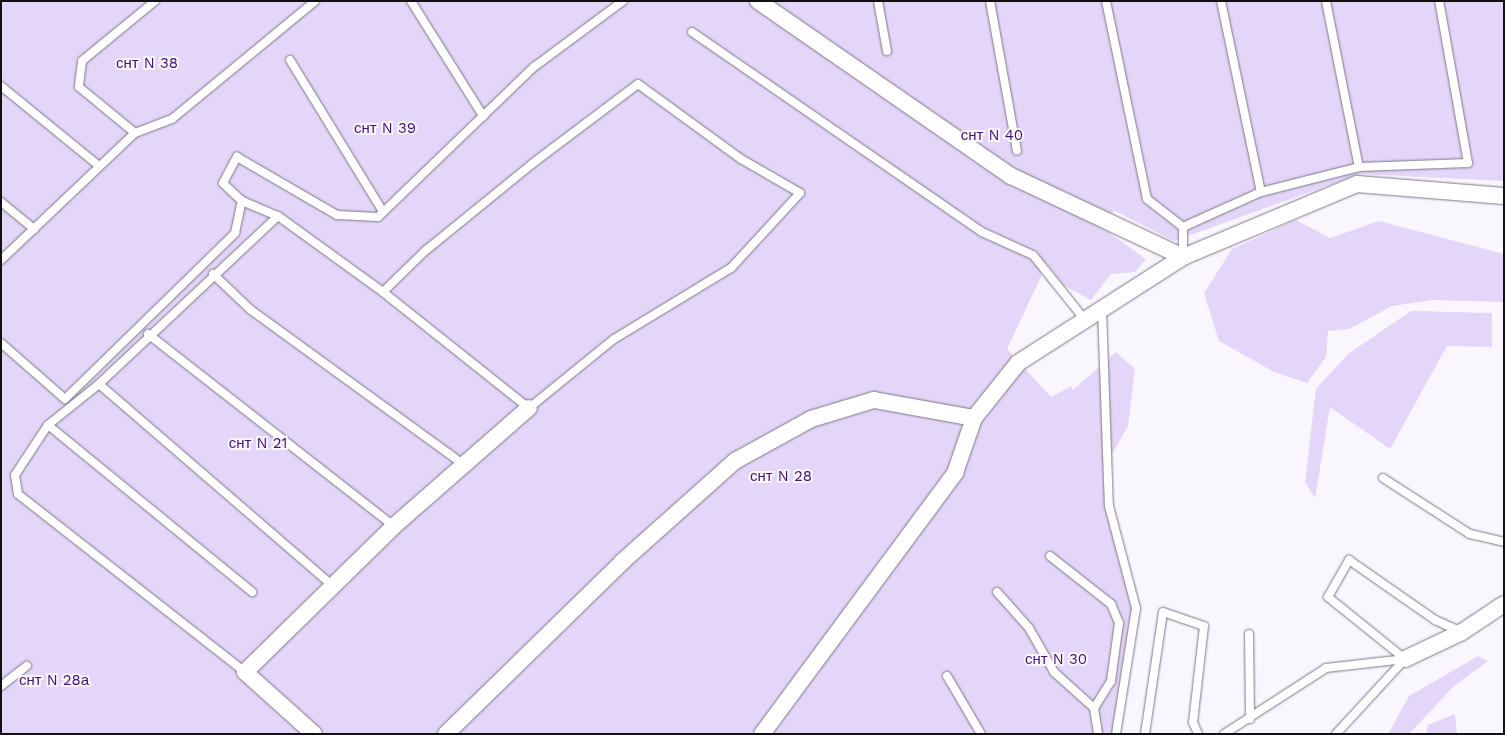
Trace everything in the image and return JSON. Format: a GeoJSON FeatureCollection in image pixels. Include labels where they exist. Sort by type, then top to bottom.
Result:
{"type":"FeatureCollection","features":[{"type":"Feature","properties":{"kind":"street"},"geometry":{"type":"LineString","coordinates":[[758,1],[1011,176],[1183,257]]}},
{"type":"Feature","properties":{"kind":"street"},"geometry":{"type":"LineString","coordinates":[[762,734],[955,473],[974,418],[1018,363],[1183,257],[1357,184],[1504,196]]}},
{"type":"Feature","properties":{"kind":"street"},"geometry":{"type":"LineString","coordinates":[[446,734],[622,562],[735,461],[811,419],[874,400],[974,418]]}},
{"type":"Feature","properties":{"kind":"street"},"geometry":{"type":"LineString","coordinates":[[314,734],[245,672],[394,526],[463,464],[530,408]]}},
{"type":"Feature","properties":{"kind":"street"},"geometry":{"type":"LineString","coordinates":[[1405,659],[1462,632],[1504,604]]}},
{"type":"Feature","properties":{"kind":"lane"},"geometry":{"type":"LineString","coordinates":[[135,133],[80,87],[82,61],[155,1]]}},
{"type":"Feature","properties":{"kind":"lane"},"geometry":{"type":"LineString","coordinates":[[1,260],[135,133],[172,119],[315,1]]}},
{"type":"Feature","properties":{"kind":"lane"},"geometry":{"type":"LineString","coordinates":[[411,1],[483,116]]}},
{"type":"Feature","properties":{"kind":"lane"},"geometry":{"type":"LineString","coordinates":[[383,292],[426,250],[509,182],[638,84],[741,159],[800,193],[731,268],[614,339],[530,408],[383,292],[278,216],[242,201],[222,183],[236,157],[337,215],[378,217],[534,67],[624,1]]}},
{"type":"Feature","properties":{"kind":"lane"},"geometry":{"type":"LineString","coordinates":[[878,1],[887,51]]}},
{"type":"Feature","properties":{"kind":"lane"},"geometry":{"type":"LineString","coordinates":[[990,1],[1017,151]]}},
{"type":"Feature","properties":{"kind":"lane"},"geometry":{"type":"LineString","coordinates":[[1106,1],[1148,199],[1183,227]]}},
{"type":"Feature","properties":{"kind":"lane"},"geometry":{"type":"LineString","coordinates":[[1221,1],[1261,192]]}},
{"type":"Feature","properties":{"kind":"lane"},"geometry":{"type":"LineString","coordinates":[[1326,1],[1359,167]]}},
{"type":"Feature","properties":{"kind":"lane"},"geometry":{"type":"LineString","coordinates":[[1183,227],[1261,192],[1359,167],[1468,163],[1439,1]]}},
{"type":"Feature","properties":{"kind":"lane"},"geometry":{"type":"LineString","coordinates":[[692,32],[982,232],[1033,255],[1085,320]]}},
{"type":"Feature","properties":{"kind":"lane"},"geometry":{"type":"LineString","coordinates":[[290,60],[384,212]]}},
{"type":"Feature","properties":{"kind":"lane"},"geometry":{"type":"LineString","coordinates":[[1,86],[99,166]]}},
{"type":"Feature","properties":{"kind":"lane"},"geometry":{"type":"LineString","coordinates":[[1,343],[65,399],[235,233],[242,201]]}},
{"type":"Feature","properties":{"kind":"lane"},"geometry":{"type":"LineString","coordinates":[[1,202],[34,228]]}},
{"type":"Feature","properties":{"kind":"lane"},"geometry":{"type":"LineString","coordinates":[[245,672],[18,494],[14,475],[48,425],[98,384],[148,334],[278,216]]}},
{"type":"Feature","properties":{"kind":"lane"},"geometry":{"type":"LineString","coordinates":[[1183,227],[1183,257]]}},
{"type":"Feature","properties":{"kind":"lane"},"geometry":{"type":"LineString","coordinates":[[213,274],[251,310],[463,464]]}},
{"type":"Feature","properties":{"kind":"lane"},"geometry":{"type":"LineString","coordinates":[[1102,309],[1109,506],[1136,608],[1116,734]]}},
{"type":"Feature","properties":{"kind":"lane"},"geometry":{"type":"LineString","coordinates":[[148,334],[394,526]]}},
{"type":"Feature","properties":{"kind":"lane"},"geometry":{"type":"LineString","coordinates":[[98,384],[332,585]]}},
{"type":"Feature","properties":{"kind":"lane"},"geometry":{"type":"LineString","coordinates":[[48,425],[252,592]]}},
{"type":"Feature","properties":{"kind":"lane"},"geometry":{"type":"LineString","coordinates":[[1383,478],[1470,534],[1504,542]]}},
{"type":"Feature","properties":{"kind":"lane"},"geometry":{"type":"LineString","coordinates":[[1050,556],[1111,604],[1119,624],[1111,681],[1094,708]]}},
{"type":"Feature","properties":{"kind":"lane"},"geometry":{"type":"LineString","coordinates":[[1405,659],[1328,597],[1350,560],[1435,620],[1462,632]]}},
{"type":"Feature","properties":{"kind":"lane"},"geometry":{"type":"LineString","coordinates":[[997,592],[1029,628],[1054,672],[1094,708],[1098,734]]}},
{"type":"Feature","properties":{"kind":"lane"},"geometry":{"type":"LineString","coordinates":[[1145,734],[1162,612],[1204,626],[1193,722],[1198,734]]}},
{"type":"Feature","properties":{"kind":"lane"},"geometry":{"type":"LineString","coordinates":[[1249,634],[1250,719]]}},
{"type":"Feature","properties":{"kind":"lane"},"geometry":{"type":"LineString","coordinates":[[1224,734],[1250,719],[1326,668],[1405,659]]}},
{"type":"Feature","properties":{"kind":"lane"},"geometry":{"type":"LineString","coordinates":[[1336,734],[1405,659]]}},
{"type":"Feature","properties":{"kind":"lane"},"geometry":{"type":"LineString","coordinates":[[1,686],[27,666]]}},
{"type":"Feature","properties":{"kind":"lane"},"geometry":{"type":"LineString","coordinates":[[947,676],[981,734]]}},
{"type":"Feature","properties":{"kind":"green space"},"geometry":{"type":"Polygon","coordinates":[[[1,1],[1504,1],[1504,181],[1360,174],[1174,241],[1115,211],[1095,223],[1146,259],[1135,272],[1111,274],[1091,300],[1063,285],[1047,264],[1007,349],[1051,397],[1071,386],[1073,390],[1116,352],[1135,369],[1128,426],[1103,470],[1140,606],[1119,734],[1,734],[1,1]]]}},
{"type":"Feature","properties":{"kind":"green space"},"geometry":{"type":"Polygon","coordinates":[[[1296,220],[1330,238],[1379,221],[1504,254],[1504,302],[1433,300],[1392,306],[1349,329],[1328,331],[1326,357],[1307,383],[1274,372],[1219,341],[1204,293],[1232,249],[1296,220]]]}},
{"type":"Feature","properties":{"kind":"green space"},"geometry":{"type":"Polygon","coordinates":[[[1411,311],[1492,313],[1492,347],[1447,346],[1390,449],[1330,407],[1315,498],[1305,482],[1316,389],[1348,354],[1411,311]]]}},
{"type":"Feature","properties":{"kind":"green space"},"geometry":{"type":"Polygon","coordinates":[[[1478,656],[1488,661],[1455,685],[1409,734],[1388,734],[1409,696],[1478,656]]]}},
{"type":"Feature","properties":{"kind":"green space"},"geometry":{"type":"Polygon","coordinates":[[[1455,714],[1457,734],[1426,734],[1428,725],[1455,714]]]}},
{"type":"Feature","properties":{"kind":"park label","name":"снт N 38"},"geometry":{"type":"Point","coordinates":[147,64]}},
{"type":"Feature","properties":{"kind":"park label","name":"снт N 39"},"geometry":{"type":"Point","coordinates":[385,129]}},
{"type":"Feature","properties":{"kind":"park label","name":"снт N 40"},"geometry":{"type":"Point","coordinates":[992,136]}},
{"type":"Feature","properties":{"kind":"park label","name":"снт N 21"},"geometry":{"type":"Point","coordinates":[258,444]}},
{"type":"Feature","properties":{"kind":"park label","name":"снт N 28"},"geometry":{"type":"Point","coordinates":[781,477]}},
{"type":"Feature","properties":{"kind":"park label","name":"снт N 30"},"geometry":{"type":"Point","coordinates":[1056,660]}},
{"type":"Feature","properties":{"kind":"park label","name":"снт N 28а"},"geometry":{"type":"Point","coordinates":[54,681]}}]}
